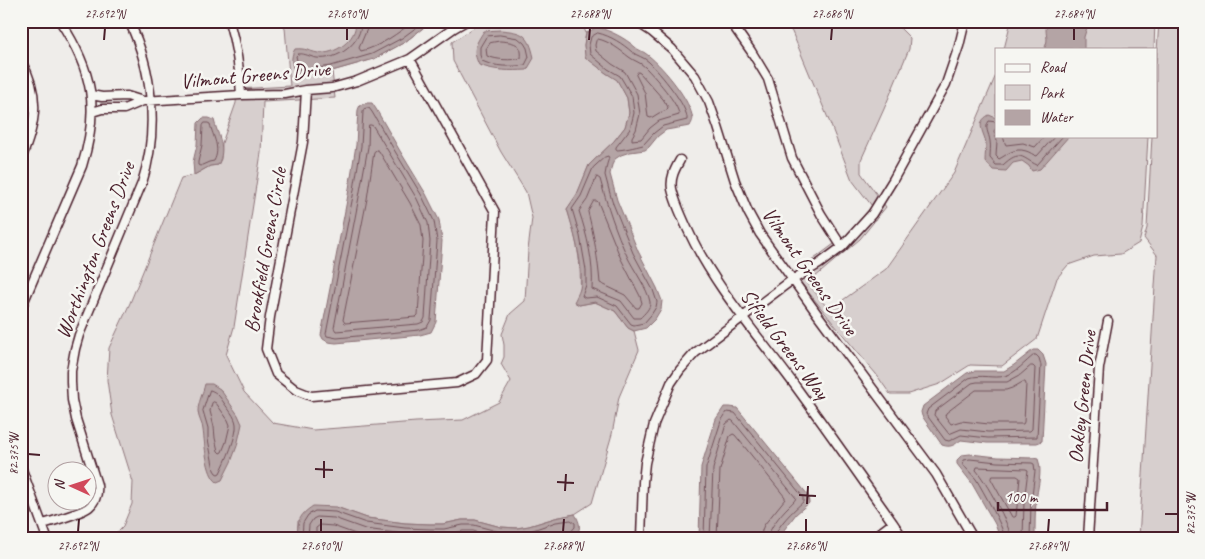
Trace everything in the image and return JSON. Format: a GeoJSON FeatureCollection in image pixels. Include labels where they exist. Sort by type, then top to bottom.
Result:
{"type":"FeatureCollection","features":[{"type":"Feature","properties":{"kind":"street"},"geometry":{"type":"LineString","coordinates":[[21,308],[82,166],[91,130],[92,112],[88,77],[77,50],[60,21]]}},
{"type":"Feature","properties":{"kind":"street","name":"Worthington Greens Drive"},"geometry":{"type":"LineString","coordinates":[[43,524],[85,509],[92,505],[97,494],[97,485],[73,409],[70,382],[72,360],[79,335],[139,191],[146,170],[152,137],[144,62],[129,21]]}},
{"type":"Feature","properties":{"kind":"street"},"geometry":{"type":"LineString","coordinates":[[229,21],[234,38],[241,95]]}},
{"type":"Feature","properties":{"kind":"street","name":"Vilmont Greens Drive"},"geometry":{"type":"LineString","coordinates":[[147,100],[285,94],[332,88],[357,81],[410,59],[466,21]]}},
{"type":"Feature","properties":{"kind":"street","name":"Vilmont Greens Drive"},"geometry":{"type":"LineString","coordinates":[[635,21],[672,49],[695,76],[714,113],[735,181],[760,234],[936,474],[973,538]]}},
{"type":"Feature","properties":{"kind":"street"},"geometry":{"type":"LineString","coordinates":[[730,21],[751,50],[768,79],[792,158],[821,214],[842,247]]}},
{"type":"Feature","properties":{"kind":"street"},"geometry":{"type":"LineString","coordinates":[[642,538],[645,463],[654,424],[671,383],[695,353],[792,280],[842,247],[872,214],[946,84],[965,21]]}},
{"type":"Feature","properties":{"kind":"street","name":"Brookfield Greens Circle"},"geometry":{"type":"LineString","coordinates":[[306,90],[302,142],[266,348],[276,374],[296,390],[311,396],[457,383],[476,374],[487,360],[495,212],[410,59]]}},
{"type":"Feature","properties":{"kind":"street"},"geometry":{"type":"LineString","coordinates":[[21,61],[33,89],[35,111],[29,142],[21,158]]}},
{"type":"Feature","properties":{"kind":"street"},"geometry":{"type":"LineString","coordinates":[[91,95],[102,97],[127,96],[147,100]]}},
{"type":"Feature","properties":{"kind":"street"},"geometry":{"type":"LineString","coordinates":[[92,112],[102,109],[124,109],[147,100]]}},
{"type":"Feature","properties":{"kind":"street","name":"Sifield Greens Way"},"geometry":{"type":"LineString","coordinates":[[680,160],[674,171],[672,183],[679,209],[709,270],[894,523],[902,538]]}},
{"type":"Feature","properties":{"kind":"street","name":"Oakley Green Drive"},"geometry":{"type":"LineString","coordinates":[[1088,538],[1099,368],[1108,320]]}},
{"type":"Feature","properties":{"kind":"street"},"geometry":{"type":"LineString","coordinates":[[21,467],[47,538]]}},
{"type":"Feature","properties":{"kind":"street"},"geometry":{"type":"LineString","coordinates":[[873,538],[894,523]]}},
{"type":"Feature","properties":{"kind":"green space"},"geometry":{"type":"Polygon","coordinates":[[[282,21],[432,21],[405,42],[374,59],[332,71],[335,98],[263,102],[261,153],[234,327],[226,355],[244,392],[273,423],[313,430],[463,420],[499,402],[511,381],[501,364],[504,357],[502,334],[510,314],[525,301],[532,218],[526,192],[501,152],[453,61],[452,42],[485,21],[581,21],[586,33],[584,45],[586,57],[617,79],[627,98],[629,113],[625,127],[614,141],[589,165],[577,195],[567,209],[579,256],[579,305],[595,302],[615,311],[628,328],[634,331],[639,350],[619,397],[612,434],[592,503],[575,514],[517,528],[501,527],[475,520],[462,520],[443,524],[405,523],[367,518],[336,507],[298,521],[297,538],[111,538],[123,526],[132,504],[133,482],[112,415],[107,380],[109,348],[130,303],[181,178],[194,175],[210,166],[218,165],[221,159],[222,143],[236,103],[237,89],[290,86],[285,28],[282,21]]]}},
{"type":"Feature","properties":{"kind":"green space"},"geometry":{"type":"Polygon","coordinates":[[[784,21],[893,21],[910,38],[909,49],[861,160],[861,173],[886,207],[860,239],[808,283],[829,310],[886,269],[954,173],[995,77],[995,138],[1148,138],[1143,227],[1139,243],[1121,254],[1094,256],[1068,265],[1057,278],[1037,339],[1002,366],[970,365],[940,384],[908,394],[890,394],[876,374],[794,274],[846,235],[872,206],[852,180],[792,32],[784,21]]]}},
{"type":"Feature","properties":{"kind":"green space"},"geometry":{"type":"Polygon","coordinates":[[[1011,21],[1155,21],[1154,48],[1004,48],[1011,21]]]}},
{"type":"Feature","properties":{"kind":"green space"},"geometry":{"type":"Polygon","coordinates":[[[1159,21],[1184,21],[1184,538],[1139,538],[1157,255],[1144,238],[1147,228],[1152,138],[1158,138],[1157,48],[1159,21]]]}},
{"type":"Feature","properties":{"kind":"water"},"geometry":{"type":"Polygon","coordinates":[[[356,21],[432,21],[405,42],[374,59],[332,71],[297,75],[293,69],[292,62],[292,55],[295,49],[325,53],[338,49],[353,34],[356,21]]]}},
{"type":"Feature","properties":{"kind":"water"},"geometry":{"type":"Polygon","coordinates":[[[1049,21],[1089,21],[1084,37],[1084,48],[1045,48],[1047,41],[1046,29],[1049,21]]]}},
{"type":"Feature","properties":{"kind":"water"},"geometry":{"type":"Polygon","coordinates":[[[597,27],[622,38],[658,64],[685,99],[693,118],[690,126],[666,130],[645,150],[621,155],[615,159],[612,165],[610,174],[617,200],[638,251],[662,301],[661,309],[655,319],[646,328],[634,331],[628,328],[615,311],[595,302],[579,305],[574,302],[579,292],[581,275],[577,246],[567,209],[577,194],[589,165],[614,141],[625,127],[629,113],[627,98],[617,80],[585,57],[586,33],[597,27]]]}},
{"type":"Feature","properties":{"kind":"water"},"geometry":{"type":"Polygon","coordinates":[[[500,30],[520,33],[527,39],[534,58],[527,70],[503,70],[479,65],[475,51],[484,31],[500,30]]]}},
{"type":"Feature","properties":{"kind":"water"},"geometry":{"type":"Polygon","coordinates":[[[372,103],[376,109],[426,194],[439,220],[442,241],[436,322],[431,332],[420,335],[336,343],[328,342],[321,335],[348,195],[356,145],[358,110],[360,105],[372,103]]]}},
{"type":"Feature","properties":{"kind":"water"},"geometry":{"type":"Polygon","coordinates":[[[989,115],[995,118],[995,138],[1067,138],[1040,169],[1032,171],[1022,161],[1013,163],[1006,171],[993,170],[985,161],[986,144],[981,125],[989,115]]]}},
{"type":"Feature","properties":{"kind":"water"},"geometry":{"type":"Polygon","coordinates":[[[203,118],[214,120],[221,142],[222,153],[218,165],[210,166],[194,175],[193,162],[197,145],[198,123],[203,118]]]}},
{"type":"Feature","properties":{"kind":"water"},"geometry":{"type":"Polygon","coordinates":[[[1033,350],[1038,350],[1043,355],[1046,364],[1042,441],[1037,443],[987,443],[961,440],[952,446],[942,445],[922,416],[923,406],[967,373],[975,371],[1004,371],[1033,350]]]}},
{"type":"Feature","properties":{"kind":"water"},"geometry":{"type":"Polygon","coordinates":[[[205,384],[212,384],[220,389],[242,424],[231,462],[222,480],[217,482],[213,478],[208,466],[203,428],[198,414],[205,384]]]}},
{"type":"Feature","properties":{"kind":"water"},"geometry":{"type":"Polygon","coordinates":[[[724,407],[737,408],[808,495],[809,503],[796,514],[778,538],[699,538],[701,467],[716,419],[724,407]]]}},
{"type":"Feature","properties":{"kind":"water"},"geometry":{"type":"Polygon","coordinates":[[[962,455],[1038,459],[1040,475],[1036,502],[1035,538],[1000,538],[995,524],[971,482],[957,464],[957,460],[962,455]]]}},
{"type":"Feature","properties":{"kind":"water"},"geometry":{"type":"Polygon","coordinates":[[[313,506],[336,507],[367,518],[405,523],[443,524],[462,520],[475,520],[501,527],[517,528],[575,514],[580,527],[572,538],[297,538],[300,519],[313,506]]]}}]}
